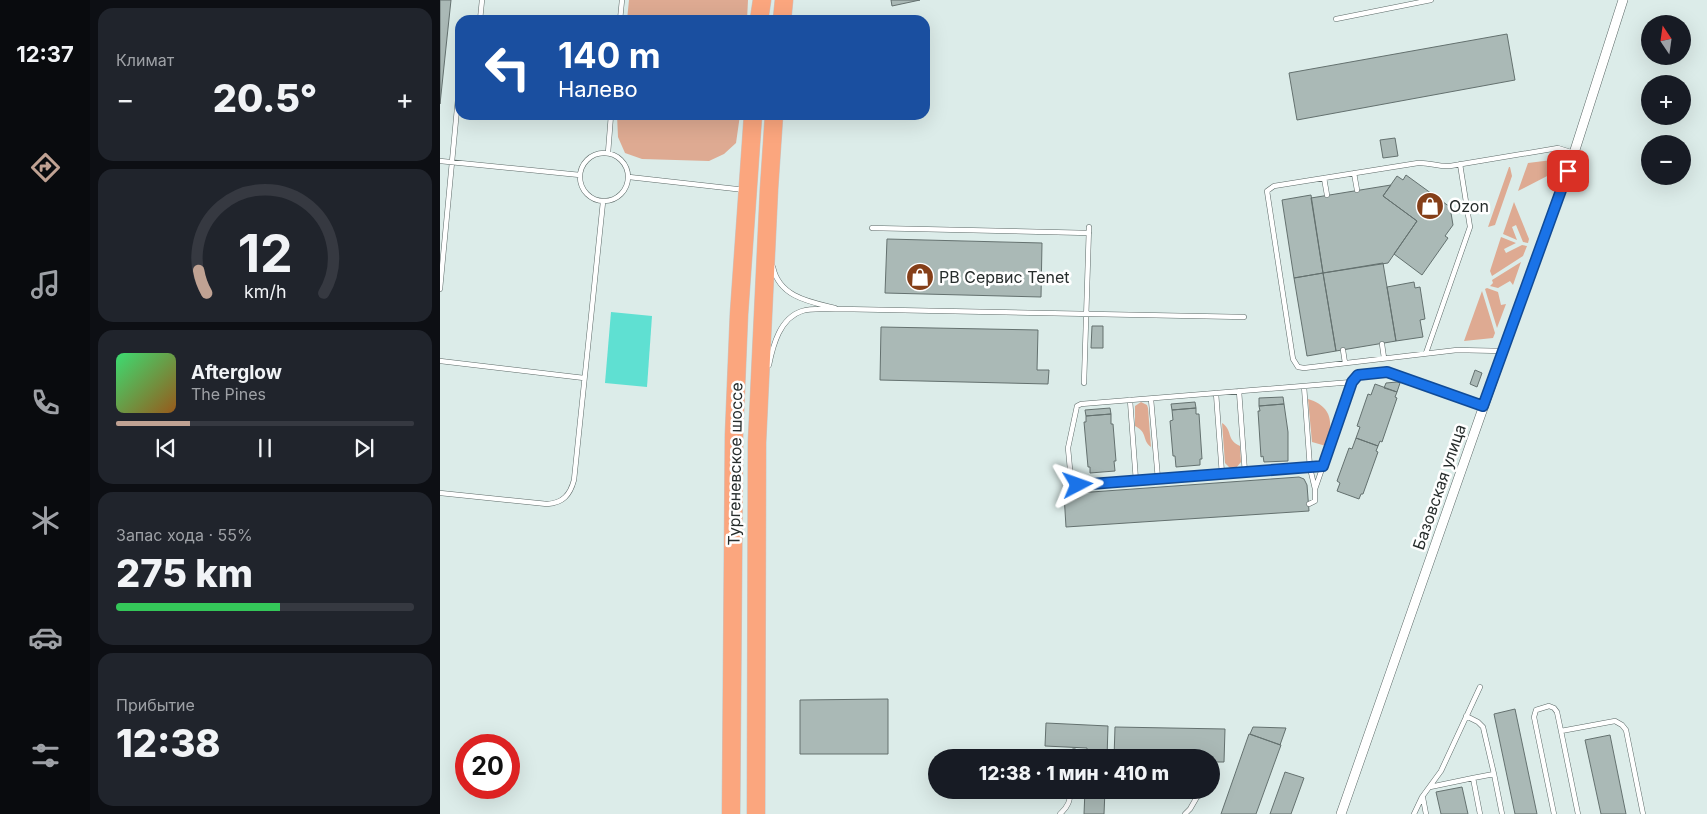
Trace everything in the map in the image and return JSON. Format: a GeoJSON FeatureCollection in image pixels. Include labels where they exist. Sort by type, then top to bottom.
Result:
{"type":"FeatureCollection","features":[{"type":"Feature","properties":{"kind":"highway"},"geometry":{"type":"LineString","coordinates":[[760,15],[762,0]]}},
{"type":"Feature","properties":{"kind":"highway"},"geometry":{"type":"LineString","coordinates":[[782,15],[784,0]]}},
{"type":"Feature","properties":{"kind":"highway","name":"Тургеневское шоссе"},"geometry":{"type":"LineString","coordinates":[[731,814],[734,435],[739,314],[753,120]]}},
{"type":"Feature","properties":{"kind":"highway","name":"Тургеневское шоссе"},"geometry":{"type":"LineString","coordinates":[[756,814],[757,442],[774,120]]}},
{"type":"Feature","properties":{"kind":"street","name":"Базовская улица"},"geometry":{"type":"LineString","coordinates":[[1341,814],[1483,406],[1574,153],[1623,0]]}},
{"type":"Feature","properties":{"kind":"lane"},"geometry":{"type":"LineString","coordinates":[[480,15],[482,0]]}},
{"type":"Feature","properties":{"kind":"lane"},"geometry":{"type":"LineString","coordinates":[[620,15],[622,0]]}},
{"type":"Feature","properties":{"kind":"lane"},"geometry":{"type":"LineString","coordinates":[[1336,19],[1431,0]]}},
{"type":"Feature","properties":{"kind":"lane"},"geometry":{"type":"LineString","coordinates":[[440,289],[456,120]]}},
{"type":"Feature","properties":{"kind":"lane"},"geometry":{"type":"LineString","coordinates":[[608,153],[611,120]]}},
{"type":"Feature","properties":{"kind":"lane"},"geometry":{"type":"LineString","coordinates":[[1503,350],[1457,350],[1304,368],[1298,367],[1295,364],[1266,191],[1274,186],[1425,162],[1442,167],[1558,148],[1574,153]]}},
{"type":"Feature","properties":{"kind":"lane"},"geometry":{"type":"LineString","coordinates":[[608,153],[619,158],[626,165],[629,177],[625,190],[616,199],[603,202],[590,198],[582,187],[580,175],[585,162],[596,154],[608,153]]}},
{"type":"Feature","properties":{"kind":"lane"},"geometry":{"type":"LineString","coordinates":[[440,161],[580,175]]}},
{"type":"Feature","properties":{"kind":"lane"},"geometry":{"type":"LineString","coordinates":[[1426,353],[1470,228],[1460,164]]}},
{"type":"Feature","properties":{"kind":"lane"},"geometry":{"type":"LineString","coordinates":[[1354,173],[1357,190]]}},
{"type":"Feature","properties":{"kind":"lane"},"geometry":{"type":"LineString","coordinates":[[629,177],[748,190]]}},
{"type":"Feature","properties":{"kind":"lane"},"geometry":{"type":"LineString","coordinates":[[1324,178],[1327,195]]}},
{"type":"Feature","properties":{"kind":"lane"},"geometry":{"type":"LineString","coordinates":[[440,493],[556,504],[565,498],[572,489],[603,202]]}},
{"type":"Feature","properties":{"kind":"lane"},"geometry":{"type":"LineString","coordinates":[[768,222],[769,247],[774,271],[780,283],[800,299],[841,309]]}},
{"type":"Feature","properties":{"kind":"lane"},"geometry":{"type":"LineString","coordinates":[[872,228],[1089,230],[1084,383]]}},
{"type":"Feature","properties":{"kind":"lane"},"geometry":{"type":"LineString","coordinates":[[767,374],[777,335],[794,314],[804,310],[841,309],[1244,317]]}},
{"type":"Feature","properties":{"kind":"lane"},"geometry":{"type":"LineString","coordinates":[[1382,344],[1384,358]]}},
{"type":"Feature","properties":{"kind":"lane"},"geometry":{"type":"LineString","coordinates":[[1343,350],[1345,363]]}},
{"type":"Feature","properties":{"kind":"lane"},"geometry":{"type":"LineString","coordinates":[[440,362],[584,378]]}},
{"type":"Feature","properties":{"kind":"lane"},"geometry":{"type":"LineString","coordinates":[[1315,489],[1352,382],[1358,375],[1387,372],[1483,406]]}},
{"type":"Feature","properties":{"kind":"lane"},"geometry":{"type":"LineString","coordinates":[[1323,466],[1078,485],[1073,484],[1071,480],[1068,448],[1077,406],[1352,382]]}},
{"type":"Feature","properties":{"kind":"lane"},"geometry":{"type":"LineString","coordinates":[[1304,386],[1310,468],[1315,489],[1315,501],[1309,504]]}},
{"type":"Feature","properties":{"kind":"lane"},"geometry":{"type":"LineString","coordinates":[[1239,392],[1245,473]]}},
{"type":"Feature","properties":{"kind":"lane"},"geometry":{"type":"LineString","coordinates":[[1216,393],[1222,474]]}},
{"type":"Feature","properties":{"kind":"lane"},"geometry":{"type":"LineString","coordinates":[[757,442],[765,398]]}},
{"type":"Feature","properties":{"kind":"lane"},"geometry":{"type":"LineString","coordinates":[[1152,399],[1158,479]]}},
{"type":"Feature","properties":{"kind":"lane"},"geometry":{"type":"LineString","coordinates":[[1130,400],[1136,481]]}},
{"type":"Feature","properties":{"kind":"lane"},"geometry":{"type":"LineString","coordinates":[[1414,814],[1422,797],[1441,771],[1480,687]]}},
{"type":"Feature","properties":{"kind":"lane"},"geometry":{"type":"LineString","coordinates":[[1554,814],[1534,716],[1536,710],[1550,706],[1557,712],[1578,814]]}},
{"type":"Feature","properties":{"kind":"lane"},"geometry":{"type":"LineString","coordinates":[[1466,716],[1483,727],[1502,814]]}},
{"type":"Feature","properties":{"kind":"lane"},"geometry":{"type":"LineString","coordinates":[[1561,731],[1608,721],[1615,721],[1622,725],[1626,730],[1643,814]]}},
{"type":"Feature","properties":{"kind":"lane"},"geometry":{"type":"LineString","coordinates":[[1430,787],[1494,774]]}},
{"type":"Feature","properties":{"kind":"lane"},"geometry":{"type":"LineString","coordinates":[[1472,778],[1480,814]]}},
{"type":"Feature","properties":{"kind":"lane"},"geometry":{"type":"LineString","coordinates":[[1422,797],[1426,814]]}},
{"type":"Feature","properties":{"kind":"lane"},"geometry":{"type":"LineString","coordinates":[[1060,814],[1066,808],[1070,799]]}},
{"type":"Feature","properties":{"kind":"lane"},"geometry":{"type":"LineString","coordinates":[[1186,814],[1196,799]]}},
{"type":"Feature","properties":{"kind":"shaded area"},"geometry":{"type":"Polygon","coordinates":[[[629,0],[748,0],[747,15],[628,15],[629,0]]]}},
{"type":"Feature","properties":{"kind":"shaded area"},"geometry":{"type":"Polygon","coordinates":[[[617,120],[739,120],[736,143],[724,154],[709,161],[642,159],[625,153],[618,137],[617,120]]]}},
{"type":"Feature","properties":{"kind":"shaded area"},"geometry":{"type":"Polygon","coordinates":[[[1557,161],[1553,173],[1518,191],[1528,163],[1557,161]]]}},
{"type":"Feature","properties":{"kind":"shaded area"},"geometry":{"type":"Polygon","coordinates":[[[1509,167],[1512,176],[1495,225],[1488,227],[1509,167]]]}},
{"type":"Feature","properties":{"kind":"shaded area"},"geometry":{"type":"Polygon","coordinates":[[[1514,202],[1529,239],[1528,243],[1523,242],[1516,225],[1512,227],[1517,240],[1503,234],[1514,202]]]}},
{"type":"Feature","properties":{"kind":"shaded area"},"geometry":{"type":"Polygon","coordinates":[[[1501,237],[1516,243],[1504,249],[1506,253],[1522,245],[1527,246],[1523,256],[1492,276],[1490,271],[1501,237]]]}},
{"type":"Feature","properties":{"kind":"shaded area"},"geometry":{"type":"Polygon","coordinates":[[[1521,262],[1513,285],[1510,281],[1498,288],[1490,286],[1493,283],[1492,280],[1521,262]]]}},
{"type":"Feature","properties":{"kind":"shaded area"},"geometry":{"type":"Polygon","coordinates":[[[1485,289],[1498,292],[1501,305],[1506,304],[1497,328],[1485,289]]]}},
{"type":"Feature","properties":{"kind":"shaded area"},"geometry":{"type":"Polygon","coordinates":[[[1482,291],[1495,333],[1493,338],[1464,341],[1482,291]]]}},
{"type":"Feature","properties":{"kind":"shaded area"},"geometry":{"type":"Polygon","coordinates":[[[1308,399],[1317,402],[1327,412],[1330,431],[1326,446],[1312,442],[1308,399]]]}},
{"type":"Feature","properties":{"kind":"shaded area"},"geometry":{"type":"Polygon","coordinates":[[[1141,402],[1147,405],[1148,408],[1151,447],[1148,445],[1142,431],[1135,426],[1135,406],[1141,402]]]}},
{"type":"Feature","properties":{"kind":"shaded area"},"geometry":{"type":"Polygon","coordinates":[[[1222,423],[1233,441],[1240,446],[1241,462],[1236,468],[1230,468],[1225,463],[1222,423]]]}},
{"type":"Feature","properties":{"kind":"water"},"geometry":{"type":"Polygon","coordinates":[[[611,312],[652,316],[647,387],[605,383],[611,312]]]}},
{"type":"Feature","properties":{"kind":"building"},"geometry":{"type":"Polygon","coordinates":[[[440,0],[451,0],[440,104],[440,0]]]}},
{"type":"Feature","properties":{"kind":"building"},"geometry":{"type":"Polygon","coordinates":[[[891,0],[920,0],[892,6],[891,0]]]}},
{"type":"Feature","properties":{"kind":"building"},"geometry":{"type":"Polygon","coordinates":[[[1507,34],[1515,80],[1297,120],[1289,73],[1507,34]]]}},
{"type":"Feature","properties":{"kind":"building"},"geometry":{"type":"Polygon","coordinates":[[[1395,138],[1398,156],[1383,158],[1380,140],[1395,138]]]}},
{"type":"Feature","properties":{"kind":"building"},"geometry":{"type":"Polygon","coordinates":[[[1406,175],[1450,207],[1453,225],[1445,236],[1448,238],[1422,275],[1394,254],[1417,221],[1383,196],[1397,176],[1403,180],[1406,175]]]}},
{"type":"Feature","properties":{"kind":"building"},"geometry":{"type":"Polygon","coordinates":[[[1391,185],[1383,196],[1417,221],[1388,263],[1323,273],[1311,198],[1391,185]]]}},
{"type":"Feature","properties":{"kind":"building"},"geometry":{"type":"Polygon","coordinates":[[[1311,195],[1323,273],[1294,278],[1282,200],[1311,195]]]}},
{"type":"Feature","properties":{"kind":"building"},"geometry":{"type":"Polygon","coordinates":[[[887,239],[1042,243],[1041,297],[885,293],[887,239]]]}},
{"type":"Feature","properties":{"kind":"building"},"geometry":{"type":"Polygon","coordinates":[[[1383,263],[1396,341],[1336,351],[1323,273],[1383,263]]]}},
{"type":"Feature","properties":{"kind":"building"},"geometry":{"type":"Polygon","coordinates":[[[1323,273],[1336,351],[1307,356],[1294,278],[1323,273]]]}},
{"type":"Feature","properties":{"kind":"building"},"geometry":{"type":"Polygon","coordinates":[[[1414,282],[1415,288],[1420,287],[1425,319],[1420,320],[1423,337],[1396,341],[1387,287],[1414,282]]]}},
{"type":"Feature","properties":{"kind":"building"},"geometry":{"type":"Polygon","coordinates":[[[1092,326],[1103,326],[1103,348],[1091,348],[1092,326]]]}},
{"type":"Feature","properties":{"kind":"building"},"geometry":{"type":"Polygon","coordinates":[[[881,327],[1038,330],[1037,370],[1049,370],[1048,384],[880,380],[881,327]]]}},
{"type":"Feature","properties":{"kind":"building"},"geometry":{"type":"Polygon","coordinates":[[[1475,370],[1482,373],[1477,387],[1470,384],[1475,370]]]}},
{"type":"Feature","properties":{"kind":"building"},"geometry":{"type":"Polygon","coordinates":[[[1386,383],[1400,383],[1397,392],[1384,388],[1386,383]]]}},
{"type":"Feature","properties":{"kind":"building"},"geometry":{"type":"Polygon","coordinates":[[[1375,384],[1397,392],[1395,397],[1397,398],[1382,442],[1380,441],[1378,446],[1356,438],[1360,427],[1357,426],[1368,394],[1371,395],[1375,384]]]}},
{"type":"Feature","properties":{"kind":"building"},"geometry":{"type":"Polygon","coordinates":[[[1283,397],[1284,404],[1259,406],[1259,398],[1283,397]]]}},
{"type":"Feature","properties":{"kind":"building"},"geometry":{"type":"Polygon","coordinates":[[[1195,402],[1196,408],[1172,410],[1171,404],[1195,402]]]}},
{"type":"Feature","properties":{"kind":"building"},"geometry":{"type":"Polygon","coordinates":[[[1284,404],[1288,432],[1288,461],[1264,462],[1263,456],[1261,457],[1259,406],[1284,404]]]}},
{"type":"Feature","properties":{"kind":"building"},"geometry":{"type":"Polygon","coordinates":[[[1110,408],[1111,414],[1086,416],[1085,410],[1110,408]]]}},
{"type":"Feature","properties":{"kind":"building"},"geometry":{"type":"Polygon","coordinates":[[[1196,408],[1196,414],[1199,414],[1202,459],[1200,459],[1200,465],[1176,467],[1175,456],[1173,456],[1170,421],[1173,420],[1172,410],[1196,408]]]}},
{"type":"Feature","properties":{"kind":"building"},"geometry":{"type":"Polygon","coordinates":[[[1111,414],[1116,461],[1114,461],[1115,471],[1090,473],[1084,422],[1086,422],[1086,416],[1111,414]]]}},
{"type":"Feature","properties":{"kind":"building"},"geometry":{"type":"Polygon","coordinates":[[[1356,438],[1378,446],[1376,451],[1378,452],[1363,494],[1361,494],[1359,499],[1337,491],[1340,483],[1337,481],[1349,448],[1352,449],[1356,438]]]}},
{"type":"Feature","properties":{"kind":"building"},"geometry":{"type":"Polygon","coordinates":[[[1299,477],[1304,479],[1307,485],[1309,511],[1066,527],[1064,494],[1299,477]]]}},
{"type":"Feature","properties":{"kind":"building"},"geometry":{"type":"Polygon","coordinates":[[[888,699],[888,754],[800,754],[800,700],[888,699]]]}},
{"type":"Feature","properties":{"kind":"building"},"geometry":{"type":"Polygon","coordinates":[[[1515,709],[1537,814],[1515,814],[1494,714],[1515,709]]]}},
{"type":"Feature","properties":{"kind":"building"},"geometry":{"type":"Polygon","coordinates":[[[1046,723],[1108,726],[1107,749],[1045,746],[1046,723]]]}},
{"type":"Feature","properties":{"kind":"building"},"geometry":{"type":"Polygon","coordinates":[[[1115,727],[1225,729],[1224,762],[1220,762],[1220,749],[1114,749],[1115,727]]]}},
{"type":"Feature","properties":{"kind":"building"},"geometry":{"type":"Polygon","coordinates":[[[1253,727],[1286,728],[1280,745],[1250,734],[1253,727]]]}},
{"type":"Feature","properties":{"kind":"building"},"geometry":{"type":"Polygon","coordinates":[[[1249,734],[1281,745],[1256,814],[1221,814],[1249,734]]]}},
{"type":"Feature","properties":{"kind":"building"},"geometry":{"type":"Polygon","coordinates":[[[1610,735],[1626,814],[1601,814],[1585,740],[1610,735]]]}},
{"type":"Feature","properties":{"kind":"building"},"geometry":{"type":"Polygon","coordinates":[[[1285,772],[1304,778],[1291,814],[1270,814],[1285,772]]]}},
{"type":"Feature","properties":{"kind":"building"},"geometry":{"type":"Polygon","coordinates":[[[1462,787],[1468,814],[1441,814],[1436,792],[1462,787]]]}},
{"type":"Feature","properties":{"kind":"building"},"geometry":{"type":"Polygon","coordinates":[[[1085,799],[1105,799],[1104,814],[1084,814],[1085,799]]]}},
{"type":"Feature","properties":{"kind":"place","name":"Ozon"},"geometry":{"type":"Point","coordinates":[1430,206]}},
{"type":"Feature","properties":{"kind":"place","name":"PB Сервис Tenet"},"geometry":{"type":"Point","coordinates":[920,277]}},
{"type":"Feature","properties":{"kind":"route"},"geometry":{"type":"LineString","coordinates":[[1078,485],[1323,466],[1352,382],[1355,377],[1362,374],[1387,372],[1483,406],[1568,171]]}}]}
